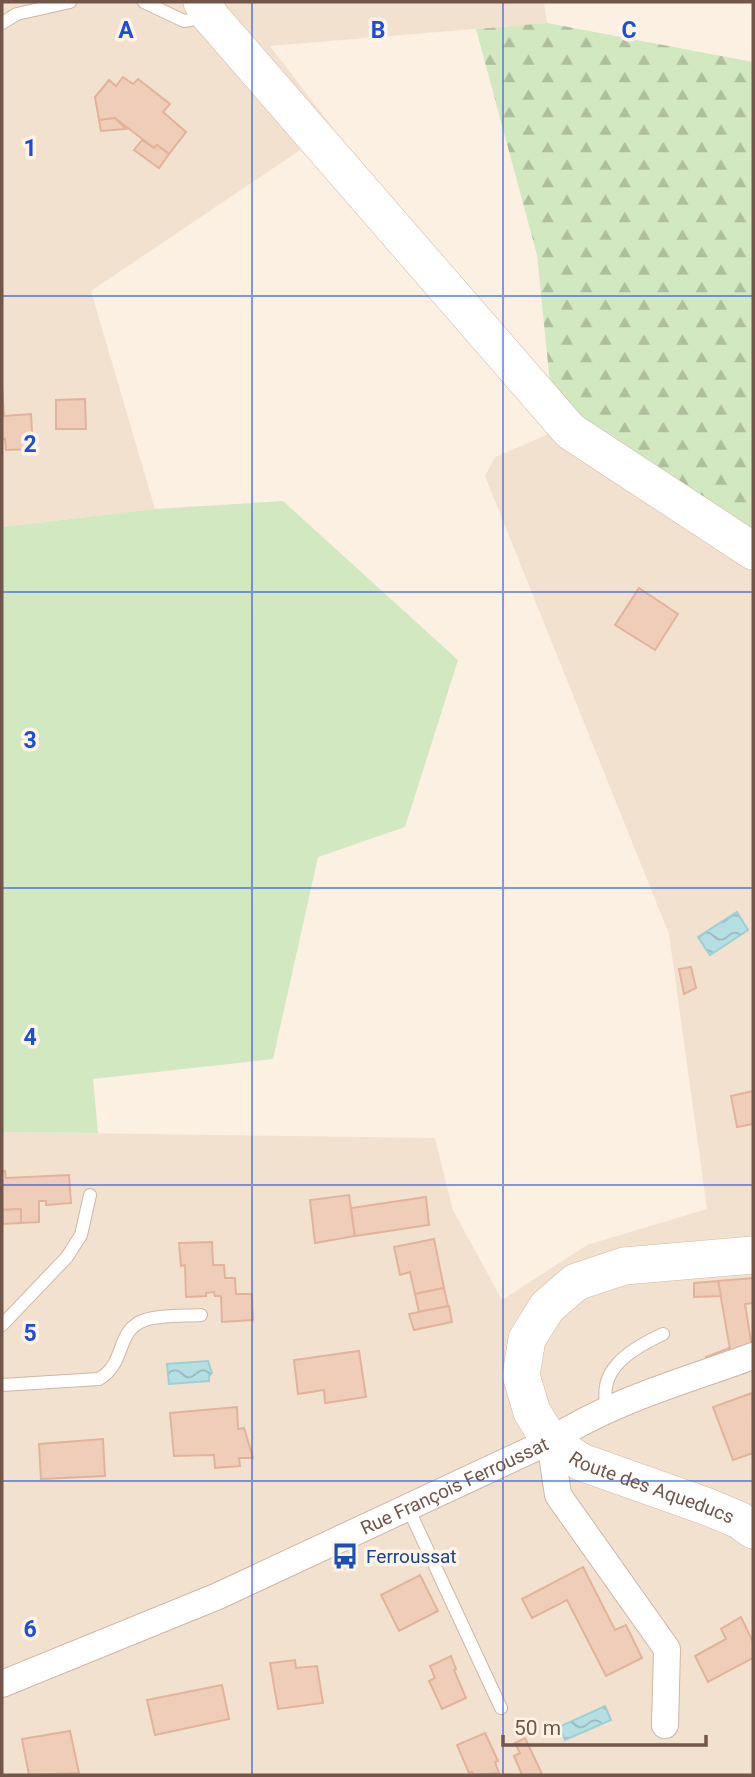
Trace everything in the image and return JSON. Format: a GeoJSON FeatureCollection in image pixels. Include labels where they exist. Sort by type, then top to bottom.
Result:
{"type":"FeatureCollection","features":[{"type":"Feature","properties":{"kind":"main road"},"geometry":{"type":"LineString","coordinates":[[206,9],[570,431],[753,551]]}},
{"type":"Feature","properties":{"kind":"main road"},"geometry":{"type":"LineString","coordinates":[[550,1441],[532,1412],[521,1376],[527,1339],[547,1307],[576,1282],[624,1266],[753,1255]]}},
{"type":"Feature","properties":{"kind":"main road","name":"Route des Aqueducs"},"geometry":{"type":"LineString","coordinates":[[550,1441],[581,1462],[708,1507],[739,1520],[753,1530]]}},
{"type":"Feature","properties":{"kind":"street","name":"Rue François Ferroussat"},"geometry":{"type":"LineString","coordinates":[[2,1684],[218,1596],[550,1441],[578,1422],[753,1356]]}},
{"type":"Feature","properties":{"kind":"street"},"geometry":{"type":"LineString","coordinates":[[550,1441],[558,1494],[667,1649],[664,1725]]}},
{"type":"Feature","properties":{"kind":"lane"},"geometry":{"type":"LineString","coordinates":[[2,23],[17,14],[69,2]]}},
{"type":"Feature","properties":{"kind":"lane"},"geometry":{"type":"LineString","coordinates":[[144,2],[184,21],[206,9]]}},
{"type":"Feature","properties":{"kind":"lane"},"geometry":{"type":"LineString","coordinates":[[2,1325],[67,1257],[80,1235],[90,1195]]}},
{"type":"Feature","properties":{"kind":"lane"},"geometry":{"type":"LineString","coordinates":[[2,1385],[99,1379],[111,1372],[124,1338],[133,1327],[145,1320],[201,1315]]}},
{"type":"Feature","properties":{"kind":"lane"},"geometry":{"type":"LineString","coordinates":[[608,1410],[604,1389],[617,1363],[639,1345],[663,1334]]}},
{"type":"Feature","properties":{"kind":"lane"},"geometry":{"type":"LineString","coordinates":[[408,1508],[501,1709]]}},
{"type":"Feature","properties":{"kind":"shaded area"},"geometry":{"type":"Polygon","coordinates":[[[2,2],[544,2],[547,23],[270,46],[333,128],[91,291],[155,509],[2,527],[2,2]]]}},
{"type":"Feature","properties":{"kind":"shaded area"},"geometry":{"type":"Polygon","coordinates":[[[584,419],[753,533],[753,1775],[2,1775],[2,1132],[435,1138],[453,1210],[502,1300],[587,1245],[707,1209],[669,934],[485,476],[495,457],[584,419]]]}},
{"type":"Feature","properties":{"kind":"green space"},"geometry":{"type":"Polygon","coordinates":[[[547,23],[753,62],[753,533],[584,419],[550,383],[537,255],[476,29],[547,23]]]}},
{"type":"Feature","properties":{"kind":"green space"},"geometry":{"type":"Polygon","coordinates":[[[283,501],[458,660],[405,827],[318,857],[273,1059],[93,1079],[98,1133],[2,1132],[2,527],[155,509],[283,501]]]}},
{"type":"Feature","properties":{"kind":"water"},"geometry":{"type":"Polygon","coordinates":[[[737,912],[748,930],[710,955],[698,937],[737,912]]]}},
{"type":"Feature","properties":{"kind":"water"},"geometry":{"type":"Polygon","coordinates":[[[208,1361],[212,1373],[209,1381],[169,1384],[167,1364],[208,1361]]]}},
{"type":"Feature","properties":{"kind":"water"},"geometry":{"type":"Polygon","coordinates":[[[605,1706],[611,1720],[565,1740],[559,1727],[605,1706]]]}},
{"type":"Feature","properties":{"kind":"building"},"geometry":{"type":"Polygon","coordinates":[[[123,77],[133,84],[138,79],[170,104],[163,112],[186,132],[169,154],[157,145],[154,148],[115,118],[99,120],[95,97],[109,80],[116,86],[123,77]]]}},
{"type":"Feature","properties":{"kind":"building"},"geometry":{"type":"Polygon","coordinates":[[[115,118],[126,129],[101,131],[99,120],[115,118]]]}},
{"type":"Feature","properties":{"kind":"building"},"geometry":{"type":"Polygon","coordinates":[[[142,140],[154,148],[157,145],[169,154],[159,168],[134,150],[142,140]]]}},
{"type":"Feature","properties":{"kind":"building"},"geometry":{"type":"Polygon","coordinates":[[[2,386],[4,416],[31,414],[33,449],[6,450],[5,439],[2,439],[2,386]]]}},
{"type":"Feature","properties":{"kind":"building"},"geometry":{"type":"Polygon","coordinates":[[[85,399],[86,429],[56,429],[56,400],[85,399]]]}},
{"type":"Feature","properties":{"kind":"building"},"geometry":{"type":"Polygon","coordinates":[[[639,588],[678,614],[655,650],[615,625],[639,588]]]}},
{"type":"Feature","properties":{"kind":"building"},"geometry":{"type":"Polygon","coordinates":[[[691,967],[696,988],[684,994],[679,969],[691,967]]]}},
{"type":"Feature","properties":{"kind":"building"},"geometry":{"type":"Polygon","coordinates":[[[753,1091],[753,1124],[737,1127],[731,1096],[753,1091]]]}},
{"type":"Feature","properties":{"kind":"building"},"geometry":{"type":"Polygon","coordinates":[[[2,1171],[5,1171],[6,1178],[69,1175],[71,1203],[46,1205],[46,1201],[39,1201],[39,1222],[21,1223],[21,1209],[2,1210],[2,1171]]]}},
{"type":"Feature","properties":{"kind":"building"},"geometry":{"type":"Polygon","coordinates":[[[349,1195],[355,1236],[315,1243],[310,1200],[349,1195]]]}},
{"type":"Feature","properties":{"kind":"building"},"geometry":{"type":"Polygon","coordinates":[[[426,1197],[429,1225],[355,1236],[351,1208],[426,1197]]]}},
{"type":"Feature","properties":{"kind":"building"},"geometry":{"type":"Polygon","coordinates":[[[21,1209],[21,1223],[3,1224],[2,1210],[21,1209]]]}},
{"type":"Feature","properties":{"kind":"building"},"geometry":{"type":"Polygon","coordinates":[[[434,1239],[444,1288],[415,1294],[410,1272],[400,1275],[394,1247],[434,1239]]]}},
{"type":"Feature","properties":{"kind":"building"},"geometry":{"type":"Polygon","coordinates":[[[212,1242],[213,1265],[224,1265],[225,1278],[235,1278],[236,1294],[252,1294],[253,1320],[222,1322],[221,1296],[215,1296],[214,1292],[206,1293],[206,1296],[186,1297],[185,1265],[181,1266],[179,1243],[212,1242]]]}},
{"type":"Feature","properties":{"kind":"building"},"geometry":{"type":"Polygon","coordinates":[[[753,1278],[753,1303],[745,1304],[752,1347],[731,1355],[718,1281],[753,1278]]]}},
{"type":"Feature","properties":{"kind":"building"},"geometry":{"type":"Polygon","coordinates":[[[718,1281],[721,1296],[694,1297],[694,1283],[718,1281]]]}},
{"type":"Feature","properties":{"kind":"building"},"geometry":{"type":"Polygon","coordinates":[[[444,1288],[448,1306],[419,1312],[415,1294],[444,1288]]]}},
{"type":"Feature","properties":{"kind":"building"},"geometry":{"type":"Polygon","coordinates":[[[449,1306],[452,1322],[414,1330],[409,1314],[449,1306]]]}},
{"type":"Feature","properties":{"kind":"building"},"geometry":{"type":"Polygon","coordinates":[[[729,1348],[731,1355],[709,1363],[706,1357],[729,1348]]]}},
{"type":"Feature","properties":{"kind":"building"},"geometry":{"type":"Polygon","coordinates":[[[359,1351],[366,1397],[325,1403],[324,1390],[298,1394],[294,1360],[359,1351]]]}},
{"type":"Feature","properties":{"kind":"building"},"geometry":{"type":"Polygon","coordinates":[[[752,1393],[753,1453],[733,1460],[713,1407],[752,1393]]]}},
{"type":"Feature","properties":{"kind":"building"},"geometry":{"type":"Polygon","coordinates":[[[237,1407],[238,1429],[244,1428],[253,1458],[239,1458],[240,1466],[215,1468],[214,1455],[174,1456],[170,1413],[237,1407]]]}},
{"type":"Feature","properties":{"kind":"building"},"geometry":{"type":"Polygon","coordinates":[[[103,1439],[105,1476],[41,1479],[39,1444],[103,1439]]]}},
{"type":"Feature","properties":{"kind":"building"},"geometry":{"type":"Polygon","coordinates":[[[583,1567],[615,1630],[626,1625],[642,1658],[606,1676],[567,1600],[532,1618],[522,1599],[583,1567]]]}},
{"type":"Feature","properties":{"kind":"building"},"geometry":{"type":"Polygon","coordinates":[[[420,1575],[438,1611],[399,1631],[381,1595],[420,1575]]]}},
{"type":"Feature","properties":{"kind":"building"},"geometry":{"type":"Polygon","coordinates":[[[741,1617],[753,1642],[753,1658],[708,1682],[695,1656],[726,1639],[721,1629],[741,1617]]]}},
{"type":"Feature","properties":{"kind":"building"},"geometry":{"type":"Polygon","coordinates":[[[451,1656],[466,1698],[442,1709],[429,1681],[435,1678],[430,1666],[451,1656]]]}},
{"type":"Feature","properties":{"kind":"building"},"geometry":{"type":"Polygon","coordinates":[[[295,1660],[296,1668],[317,1666],[323,1703],[278,1709],[270,1663],[295,1660]]]}},
{"type":"Feature","properties":{"kind":"building"},"geometry":{"type":"Polygon","coordinates":[[[222,1685],[229,1719],[155,1735],[147,1700],[222,1685]]]}},
{"type":"Feature","properties":{"kind":"building"},"geometry":{"type":"Polygon","coordinates":[[[70,1731],[79,1773],[29,1775],[22,1739],[70,1731]]]}},
{"type":"Feature","properties":{"kind":"building"},"geometry":{"type":"Polygon","coordinates":[[[485,1733],[498,1761],[495,1762],[499,1773],[474,1775],[469,1773],[457,1745],[485,1733]]]}},
{"type":"Feature","properties":{"kind":"building"},"geometry":{"type":"Polygon","coordinates":[[[525,1738],[542,1774],[522,1775],[514,1756],[520,1753],[515,1743],[525,1738]]]}},
{"type":"Feature","properties":{"kind":"place","name":"Ferroussat"},"geometry":{"type":"Point","coordinates":[345,1556]}}]}
